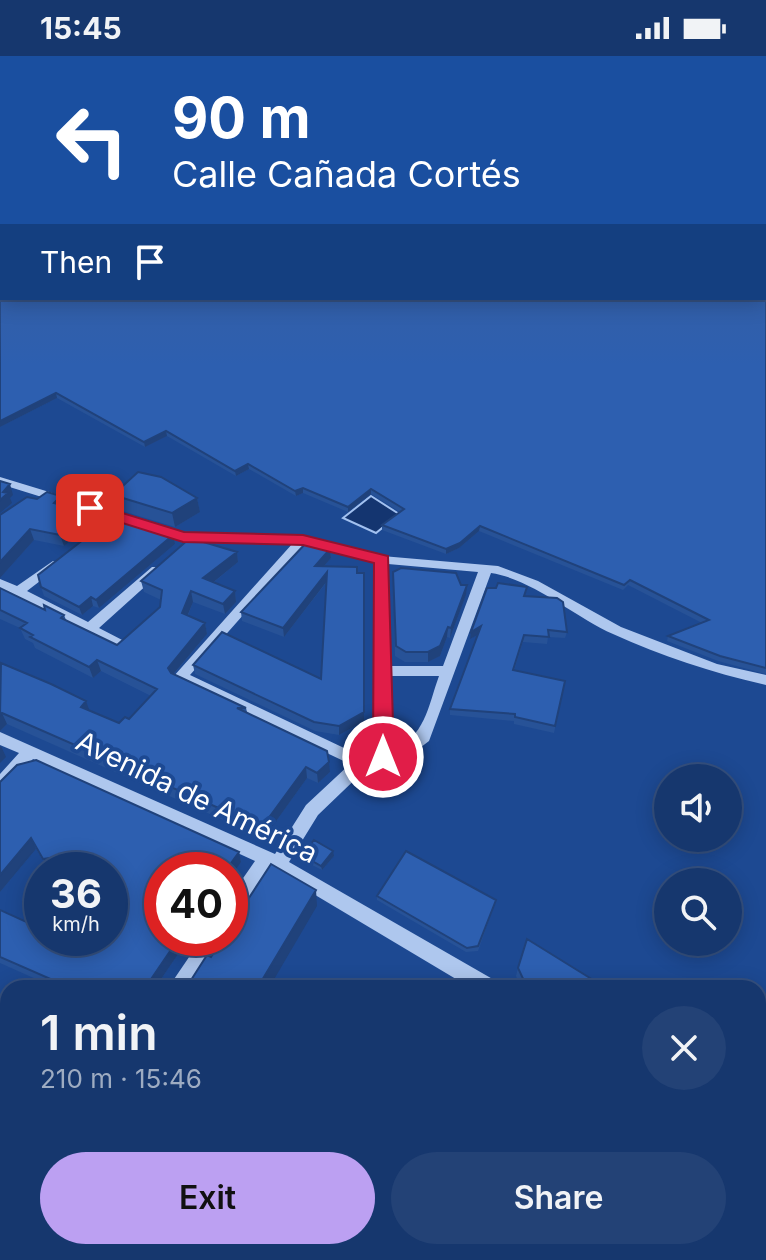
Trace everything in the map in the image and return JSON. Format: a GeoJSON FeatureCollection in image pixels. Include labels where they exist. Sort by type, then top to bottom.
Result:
{"type":"FeatureCollection","features":[{"type":"Feature","properties":{"kind":"street"},"geometry":{"type":"LineString","coordinates":[[0,480],[34,496],[183,537],[303,540],[382,560],[492,569],[533,584],[616,630],[714,668],[766,680]]}},
{"type":"Feature","properties":{"kind":"street"},"geometry":{"type":"LineString","coordinates":[[103,525],[115,516]]}},
{"type":"Feature","properties":{"kind":"street"},"geometry":{"type":"LineString","coordinates":[[183,547],[194,537]]}},
{"type":"Feature","properties":{"kind":"street"},"geometry":{"type":"LineString","coordinates":[[303,540],[180,677],[362,763]]}},
{"type":"Feature","properties":{"kind":"street"},"geometry":{"type":"LineString","coordinates":[[18,592],[67,554]]}},
{"type":"Feature","properties":{"kind":"street"},"geometry":{"type":"LineString","coordinates":[[90,628],[171,557]]}},
{"type":"Feature","properties":{"kind":"street"},"geometry":{"type":"LineString","coordinates":[[382,560],[383,757]]}},
{"type":"Feature","properties":{"kind":"street"},"geometry":{"type":"LineString","coordinates":[[248,891],[312,810],[362,763],[407,750],[424,737],[447,671],[492,569]]}},
{"type":"Feature","properties":{"kind":"street"},"geometry":{"type":"LineString","coordinates":[[0,583],[123,646]]}},
{"type":"Feature","properties":{"kind":"street"},"geometry":{"type":"LineString","coordinates":[[383,671],[447,671]]}},
{"type":"Feature","properties":{"kind":"street","name":"Avenida de América"},"geometry":{"type":"LineString","coordinates":[[0,738],[273,862],[475,980]]}},
{"type":"Feature","properties":{"kind":"street"},"geometry":{"type":"LineString","coordinates":[[0,785],[31,751]]}},
{"type":"Feature","properties":{"kind":"street"},"geometry":{"type":"LineString","coordinates":[[184,980],[200,956]]}},
{"type":"Feature","properties":{"kind":"water"},"geometry":{"type":"Polygon","coordinates":[[[371,496],[399,514],[376,533],[343,518],[371,496]]]}},
{"type":"Feature","properties":{"kind":"building"},"geometry":{"type":"Polygon","coordinates":[[[0,300],[766,300],[766,668],[720,656],[668,636],[709,620],[630,580],[624,585],[480,526],[460,543],[446,549],[382,525],[404,509],[371,489],[348,507],[303,488],[295,491],[248,464],[235,471],[166,431],[144,442],[56,393],[0,421],[0,300]]]}},
{"type":"Feature","properties":{"kind":"building"},"geometry":{"type":"Polygon","coordinates":[[[138,472],[161,477],[197,498],[172,513],[113,495],[138,472]]]}},
{"type":"Feature","properties":{"kind":"building"},"geometry":{"type":"Polygon","coordinates":[[[0,481],[10,484],[3,492],[8,493],[0,500],[0,481]]]}},
{"type":"Feature","properties":{"kind":"building"},"geometry":{"type":"Polygon","coordinates":[[[47,492],[61,496],[54,503],[90,513],[60,535],[30,529],[0,562],[0,515],[27,497],[37,499],[47,492]]]}},
{"type":"Feature","properties":{"kind":"building"},"geometry":{"type":"Polygon","coordinates":[[[115,515],[173,535],[96,600],[91,597],[79,607],[41,587],[38,575],[115,515]]]}},
{"type":"Feature","properties":{"kind":"building"},"geometry":{"type":"Polygon","coordinates":[[[190,538],[237,552],[203,578],[235,591],[223,604],[191,591],[182,613],[205,623],[168,668],[171,673],[327,751],[329,762],[317,773],[306,767],[262,827],[2,713],[0,715],[1,663],[86,701],[81,707],[119,723],[125,717],[129,719],[157,689],[97,660],[89,667],[30,637],[33,635],[20,628],[27,623],[0,610],[0,588],[45,610],[44,605],[64,615],[61,618],[117,645],[160,607],[162,590],[141,581],[190,538]]]}},
{"type":"Feature","properties":{"kind":"building"},"geometry":{"type":"Polygon","coordinates":[[[307,542],[330,549],[315,566],[357,567],[357,573],[364,573],[364,712],[339,726],[314,722],[193,665],[222,632],[321,679],[327,572],[283,628],[241,612],[307,542]]]}},
{"type":"Feature","properties":{"kind":"building"},"geometry":{"type":"Polygon","coordinates":[[[401,568],[456,573],[461,585],[467,585],[451,628],[448,627],[440,646],[428,652],[406,652],[396,646],[393,572],[401,568]]]}},
{"type":"Feature","properties":{"kind":"building"},"geometry":{"type":"Polygon","coordinates":[[[498,583],[527,587],[524,596],[557,598],[563,602],[567,632],[548,630],[549,637],[524,635],[513,670],[565,681],[555,726],[515,717],[515,714],[450,709],[481,626],[471,632],[487,588],[496,588],[498,583]]]}},
{"type":"Feature","properties":{"kind":"building"},"geometry":{"type":"Polygon","coordinates":[[[36,760],[239,852],[144,852],[144,956],[167,956],[150,980],[53,980],[0,957],[0,910],[24,921],[24,956],[128,956],[128,852],[39,852],[31,838],[0,875],[0,782],[17,765],[36,760]]]}},
{"type":"Feature","properties":{"kind":"building"},"geometry":{"type":"Polygon","coordinates":[[[314,840],[333,851],[321,866],[302,855],[314,840]]]}},
{"type":"Feature","properties":{"kind":"building"},"geometry":{"type":"Polygon","coordinates":[[[406,851],[496,900],[478,946],[467,948],[377,896],[406,851]]]}},
{"type":"Feature","properties":{"kind":"building"},"geometry":{"type":"Polygon","coordinates":[[[271,864],[316,890],[262,980],[191,980],[206,956],[248,956],[248,899],[271,864]]]}},
{"type":"Feature","properties":{"kind":"building"},"geometry":{"type":"Polygon","coordinates":[[[527,939],[593,980],[524,980],[518,968],[527,939]]]}},
{"type":"Feature","properties":{"kind":"route"},"geometry":{"type":"LineString","coordinates":[[90,508],[183,537],[303,540],[382,560],[383,757]]}}]}
